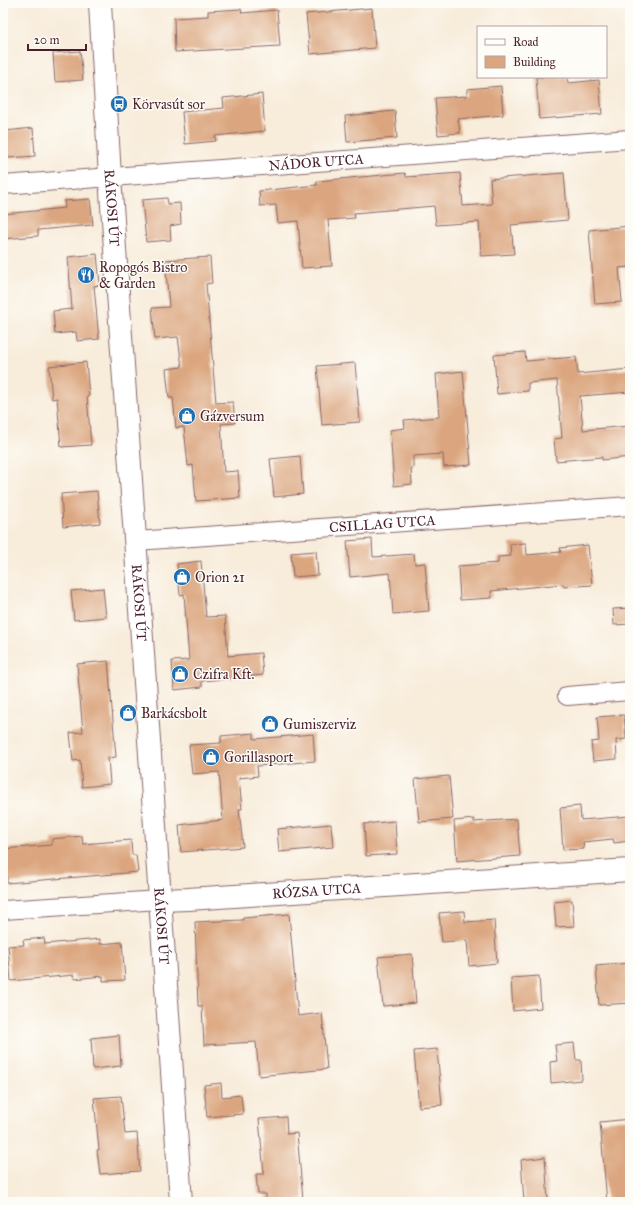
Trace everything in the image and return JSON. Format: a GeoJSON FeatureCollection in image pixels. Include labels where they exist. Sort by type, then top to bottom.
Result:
{"type":"FeatureCollection","features":[{"type":"Feature","properties":{"kind":"main road","name":"RÁKOSI ÚT"},"geometry":{"type":"LineString","coordinates":[[100,3],[110,177],[181,1202]]}},
{"type":"Feature","properties":{"kind":"main road","name":"RÓZSA UTCA"},"geometry":{"type":"LineString","coordinates":[[160,900],[188,900],[630,870]]}},
{"type":"Feature","properties":{"kind":"street","name":"NÁDOR UTCA"},"geometry":{"type":"LineString","coordinates":[[3,185],[630,139]]}},
{"type":"Feature","properties":{"kind":"street","name":"CSILLAG UTCA"},"geometry":{"type":"LineString","coordinates":[[136,542],[630,506]]}},
{"type":"Feature","properties":{"kind":"street"},"geometry":{"type":"LineString","coordinates":[[566,696],[630,691]]}},
{"type":"Feature","properties":{"kind":"street","name":"RÓZSA UTCA"},"geometry":{"type":"LineString","coordinates":[[3,910],[160,900]]}},
{"type":"Feature","properties":{"kind":"building"},"geometry":{"type":"Polygon","coordinates":[[[372,8],[375,48],[310,54],[306,14],[372,8]]]}},
{"type":"Feature","properties":{"kind":"building"},"geometry":{"type":"Polygon","coordinates":[[[241,9],[242,13],[277,10],[280,46],[175,52],[174,18],[208,16],[208,11],[241,9]]]}},
{"type":"Feature","properties":{"kind":"building"},"geometry":{"type":"Polygon","coordinates":[[[80,51],[83,80],[55,82],[53,53],[80,51]]]}},
{"type":"Feature","properties":{"kind":"building"},"geometry":{"type":"Polygon","coordinates":[[[536,78],[567,78],[568,83],[599,80],[602,114],[539,119],[536,78]]]}},
{"type":"Feature","properties":{"kind":"building"},"geometry":{"type":"Polygon","coordinates":[[[501,86],[503,115],[458,119],[460,133],[438,135],[435,98],[467,96],[467,89],[501,86]]]}},
{"type":"Feature","properties":{"kind":"building"},"geometry":{"type":"Polygon","coordinates":[[[262,94],[265,131],[215,136],[216,141],[185,144],[182,112],[224,108],[223,98],[262,94]]]}},
{"type":"Feature","properties":{"kind":"building"},"geometry":{"type":"Polygon","coordinates":[[[395,111],[397,138],[347,142],[345,116],[395,111]]]}},
{"type":"Feature","properties":{"kind":"building"},"geometry":{"type":"Polygon","coordinates":[[[33,128],[35,156],[8,158],[5,131],[33,128]]]}},
{"type":"Feature","properties":{"kind":"building"},"geometry":{"type":"Polygon","coordinates":[[[405,173],[406,177],[460,173],[463,206],[492,204],[490,179],[564,173],[568,220],[511,225],[514,254],[481,256],[479,222],[436,225],[434,206],[354,213],[355,218],[328,220],[332,266],[302,268],[298,221],[278,223],[276,205],[260,206],[259,191],[317,185],[317,181],[405,173]]]}},
{"type":"Feature","properties":{"kind":"building"},"geometry":{"type":"Polygon","coordinates":[[[167,198],[168,204],[180,203],[181,224],[170,226],[171,240],[146,242],[142,200],[167,198]]]}},
{"type":"Feature","properties":{"kind":"building"},"geometry":{"type":"Polygon","coordinates":[[[90,199],[93,225],[38,230],[38,236],[3,239],[3,214],[65,208],[64,201],[90,199]]]}},
{"type":"Feature","properties":{"kind":"building"},"geometry":{"type":"Polygon","coordinates":[[[630,226],[630,267],[619,268],[622,302],[595,304],[589,230],[630,226]]]}},
{"type":"Feature","properties":{"kind":"building"},"geometry":{"type":"Polygon","coordinates":[[[97,254],[100,285],[94,286],[99,339],[77,341],[76,332],[55,334],[53,311],[72,309],[68,257],[97,254]]]}},
{"type":"Feature","properties":{"kind":"building"},"geometry":{"type":"Polygon","coordinates":[[[210,257],[212,283],[206,284],[216,403],[233,402],[235,423],[221,424],[224,472],[238,471],[240,498],[196,501],[193,465],[188,466],[184,427],[176,428],[173,398],[169,398],[166,369],[182,367],[178,337],[155,339],[152,308],[169,307],[165,260],[210,257]]]}},
{"type":"Feature","properties":{"kind":"building"},"geometry":{"type":"Polygon","coordinates":[[[525,352],[526,361],[576,357],[578,374],[630,369],[630,392],[580,396],[583,430],[629,426],[630,457],[602,460],[602,457],[556,461],[554,439],[562,438],[557,380],[528,383],[528,391],[497,394],[494,355],[525,352]]]}},
{"type":"Feature","properties":{"kind":"building"},"geometry":{"type":"Polygon","coordinates":[[[86,362],[91,445],[61,447],[57,398],[52,399],[49,366],[86,362]]]}},
{"type":"Feature","properties":{"kind":"building"},"geometry":{"type":"Polygon","coordinates":[[[355,363],[360,422],[322,425],[317,366],[355,363]]]}},
{"type":"Feature","properties":{"kind":"building"},"geometry":{"type":"Polygon","coordinates":[[[463,371],[471,465],[444,467],[443,454],[413,456],[413,468],[411,468],[412,484],[394,486],[390,430],[405,428],[404,420],[439,417],[436,374],[463,371]]]}},
{"type":"Feature","properties":{"kind":"building"},"geometry":{"type":"Polygon","coordinates":[[[300,456],[303,494],[274,497],[270,459],[300,456]]]}},
{"type":"Feature","properties":{"kind":"building"},"geometry":{"type":"Polygon","coordinates":[[[97,491],[100,523],[63,527],[61,494],[97,491]]]}},
{"type":"Feature","properties":{"kind":"building"},"geometry":{"type":"Polygon","coordinates":[[[372,539],[373,557],[414,554],[415,564],[425,563],[429,611],[393,614],[390,573],[350,577],[347,541],[372,539]]]}},
{"type":"Feature","properties":{"kind":"building"},"geometry":{"type":"Polygon","coordinates":[[[526,543],[527,555],[561,552],[560,548],[588,545],[592,585],[564,587],[563,584],[491,591],[492,598],[460,600],[458,566],[498,563],[498,557],[511,556],[510,544],[526,543]]]}},
{"type":"Feature","properties":{"kind":"building"},"geometry":{"type":"Polygon","coordinates":[[[316,551],[318,575],[293,577],[291,553],[316,551]]]}},
{"type":"Feature","properties":{"kind":"building"},"geometry":{"type":"Polygon","coordinates":[[[201,561],[206,617],[225,616],[228,656],[261,653],[263,675],[202,681],[202,687],[174,690],[172,661],[189,660],[184,594],[180,595],[177,564],[201,561]]]}},
{"type":"Feature","properties":{"kind":"building"},"geometry":{"type":"Polygon","coordinates":[[[103,588],[106,617],[74,620],[71,591],[103,588]]]}},
{"type":"Feature","properties":{"kind":"building"},"geometry":{"type":"Polygon","coordinates":[[[630,608],[630,624],[614,625],[613,609],[630,608]]]}},
{"type":"Feature","properties":{"kind":"building"},"geometry":{"type":"Polygon","coordinates":[[[108,661],[116,757],[108,758],[110,784],[82,787],[80,760],[73,761],[70,733],[83,732],[77,664],[108,661]]]}},
{"type":"Feature","properties":{"kind":"building"},"geometry":{"type":"Polygon","coordinates":[[[624,715],[626,739],[616,740],[617,759],[593,761],[591,742],[599,741],[597,717],[624,715]]]}},
{"type":"Feature","properties":{"kind":"building"},"geometry":{"type":"Polygon","coordinates":[[[254,733],[254,739],[313,734],[315,761],[257,766],[258,776],[239,778],[242,809],[239,809],[243,847],[181,852],[179,825],[223,820],[219,772],[192,774],[189,745],[221,743],[221,736],[254,733]]]}},
{"type":"Feature","properties":{"kind":"building"},"geometry":{"type":"Polygon","coordinates":[[[449,776],[453,819],[419,822],[415,779],[449,776]]]}},
{"type":"Feature","properties":{"kind":"building"},"geometry":{"type":"Polygon","coordinates":[[[580,806],[581,820],[630,816],[630,841],[614,843],[613,839],[583,842],[584,849],[563,850],[560,808],[580,806]]]}},
{"type":"Feature","properties":{"kind":"building"},"geometry":{"type":"Polygon","coordinates":[[[474,819],[474,822],[517,819],[520,856],[457,861],[454,821],[474,819]]]}},
{"type":"Feature","properties":{"kind":"building"},"geometry":{"type":"Polygon","coordinates":[[[395,821],[397,854],[366,856],[364,824],[395,821]]]}},
{"type":"Feature","properties":{"kind":"building"},"geometry":{"type":"Polygon","coordinates":[[[331,824],[333,847],[279,852],[277,829],[331,824]]]}},
{"type":"Feature","properties":{"kind":"building"},"geometry":{"type":"Polygon","coordinates":[[[82,836],[83,844],[131,840],[132,855],[136,855],[138,872],[7,883],[6,873],[3,874],[3,849],[52,845],[52,839],[82,836]]]}},
{"type":"Feature","properties":{"kind":"building"},"geometry":{"type":"Polygon","coordinates":[[[572,900],[574,926],[556,927],[554,902],[572,900]]]}},
{"type":"Feature","properties":{"kind":"building"},"geometry":{"type":"Polygon","coordinates":[[[464,911],[465,922],[494,920],[497,963],[469,966],[467,940],[442,942],[439,913],[464,911]]]}},
{"type":"Feature","properties":{"kind":"building"},"geometry":{"type":"Polygon","coordinates":[[[289,914],[298,1016],[322,1013],[327,1069],[259,1076],[256,1042],[204,1045],[202,1006],[198,1006],[195,922],[243,920],[243,918],[289,914]]]}},
{"type":"Feature","properties":{"kind":"building"},"geometry":{"type":"Polygon","coordinates":[[[44,938],[45,944],[100,939],[100,944],[122,942],[125,980],[103,981],[103,976],[74,979],[74,975],[11,981],[8,946],[24,945],[23,940],[44,938]]]}},
{"type":"Feature","properties":{"kind":"building"},"geometry":{"type":"Polygon","coordinates":[[[412,954],[416,1003],[383,1006],[378,957],[412,954]]]}},
{"type":"Feature","properties":{"kind":"building"},"geometry":{"type":"Polygon","coordinates":[[[630,963],[630,1003],[599,1005],[596,966],[630,963]]]}},
{"type":"Feature","properties":{"kind":"building"},"geometry":{"type":"Polygon","coordinates":[[[539,976],[541,1008],[513,1011],[511,978],[539,976]]]}},
{"type":"Feature","properties":{"kind":"building"},"geometry":{"type":"Polygon","coordinates":[[[119,1035],[121,1066],[93,1069],[91,1038],[119,1035]]]}},
{"type":"Feature","properties":{"kind":"building"},"geometry":{"type":"Polygon","coordinates":[[[574,1043],[576,1060],[581,1060],[582,1080],[551,1083],[550,1062],[557,1061],[555,1045],[574,1043]]]}},
{"type":"Feature","properties":{"kind":"building"},"geometry":{"type":"Polygon","coordinates":[[[437,1049],[442,1105],[419,1107],[414,1051],[437,1049]]]}},
{"type":"Feature","properties":{"kind":"building"},"geometry":{"type":"Polygon","coordinates":[[[221,1083],[222,1097],[241,1095],[243,1114],[207,1117],[204,1085],[221,1083]]]}},
{"type":"Feature","properties":{"kind":"building"},"geometry":{"type":"Polygon","coordinates":[[[121,1096],[125,1134],[137,1133],[140,1171],[100,1174],[94,1098],[121,1096]]]}},
{"type":"Feature","properties":{"kind":"building"},"geometry":{"type":"Polygon","coordinates":[[[286,1117],[287,1134],[297,1133],[303,1200],[266,1202],[266,1194],[258,1194],[256,1174],[264,1174],[259,1119],[286,1117]]]}},
{"type":"Feature","properties":{"kind":"building"},"geometry":{"type":"Polygon","coordinates":[[[630,1119],[630,1202],[607,1202],[600,1122],[630,1119]]]}},
{"type":"Feature","properties":{"kind":"building"},"geometry":{"type":"Polygon","coordinates":[[[545,1157],[548,1202],[524,1202],[521,1160],[545,1157]]]}},
{"type":"Feature","properties":{"kind":"place","name":"Körvasút sor"},"geometry":{"type":"Point","coordinates":[119,104]}},
{"type":"Feature","properties":{"kind":"place","name":"Ropogós Bistro & Garden"},"geometry":{"type":"Point","coordinates":[86,275]}},
{"type":"Feature","properties":{"kind":"place","name":"Gázversum"},"geometry":{"type":"Point","coordinates":[187,416]}},
{"type":"Feature","properties":{"kind":"place","name":"Orion 21"},"geometry":{"type":"Point","coordinates":[182,577]}},
{"type":"Feature","properties":{"kind":"place","name":"Czifra Kft."},"geometry":{"type":"Point","coordinates":[180,674]}},
{"type":"Feature","properties":{"kind":"place","name":"Barkácsbolt"},"geometry":{"type":"Point","coordinates":[128,713]}},
{"type":"Feature","properties":{"kind":"place","name":"Gumiszerviz"},"geometry":{"type":"Point","coordinates":[270,724]}},
{"type":"Feature","properties":{"kind":"place","name":"Gorillasport"},"geometry":{"type":"Point","coordinates":[211,757]}}]}
